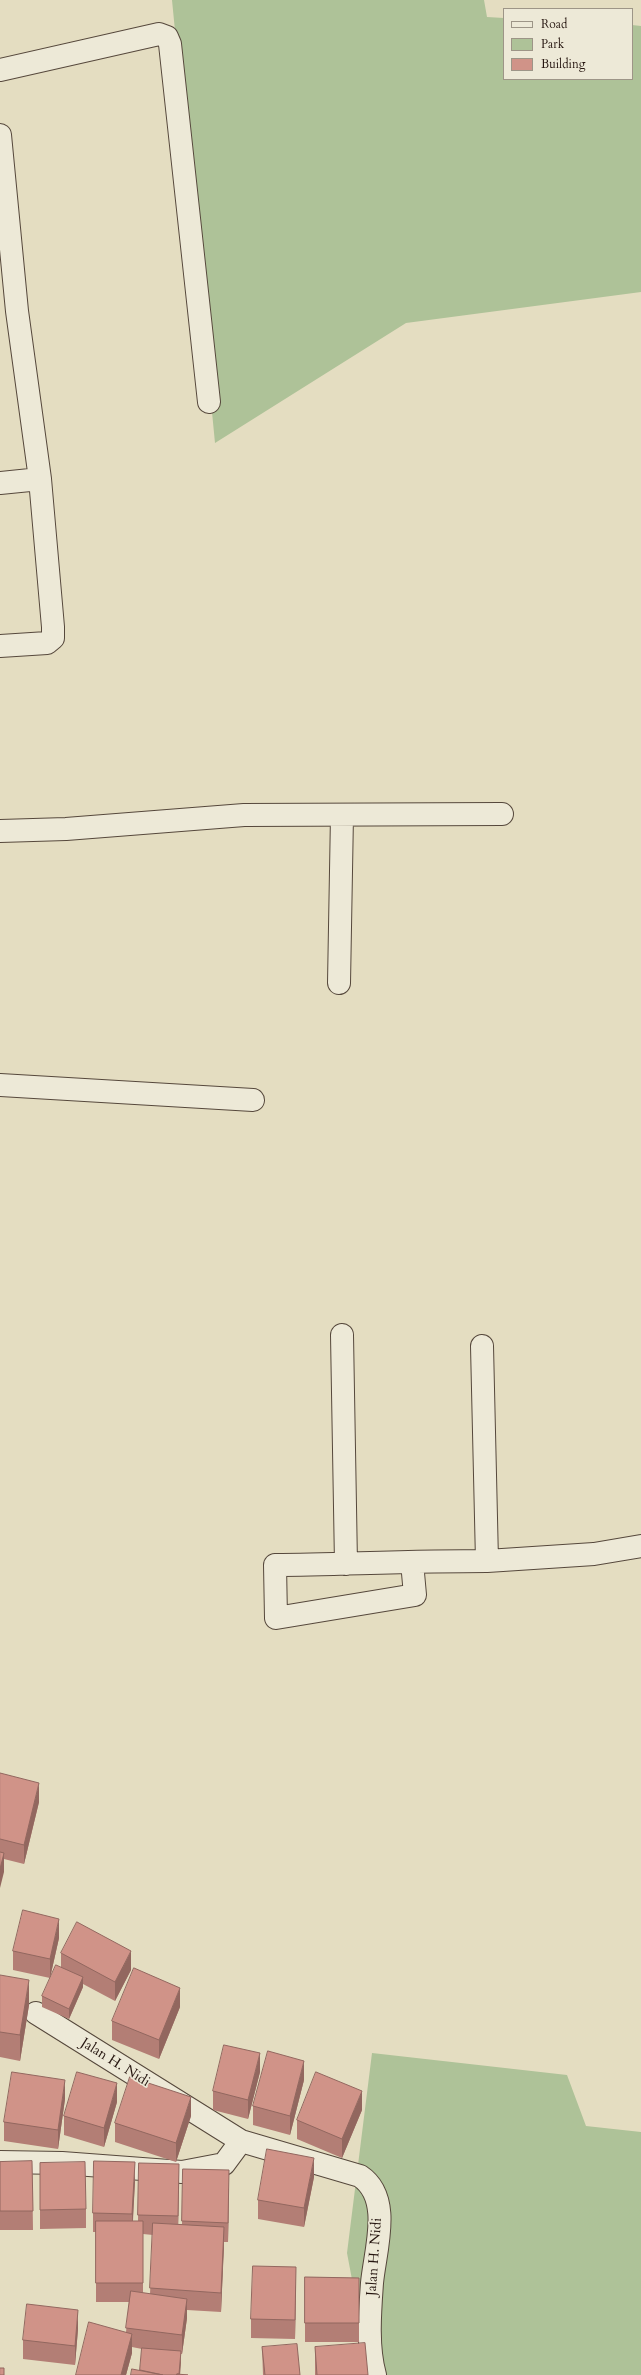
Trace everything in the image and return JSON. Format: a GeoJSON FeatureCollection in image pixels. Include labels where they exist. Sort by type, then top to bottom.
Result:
{"type":"FeatureCollection","features":[{"type":"Feature","properties":{"kind":"street"},"geometry":{"type":"LineString","coordinates":[[0,70],[159,34],[167,37],[170,44],[209,402]]}},
{"type":"Feature","properties":{"kind":"street"},"geometry":{"type":"LineString","coordinates":[[0,143],[9,311],[40,479],[53,638],[46,643],[0,646]]}},
{"type":"Feature","properties":{"kind":"street"},"geometry":{"type":"LineString","coordinates":[[0,483],[40,479]]}},
{"type":"Feature","properties":{"kind":"street"},"geometry":{"type":"LineString","coordinates":[[339,983],[342,814]]}},
{"type":"Feature","properties":{"kind":"street"},"geometry":{"type":"LineString","coordinates":[[0,831],[66,829],[244,815],[502,814]]}},
{"type":"Feature","properties":{"kind":"street"},"geometry":{"type":"LineString","coordinates":[[0,1085],[253,1100]]}},
{"type":"Feature","properties":{"kind":"street"},"geometry":{"type":"LineString","coordinates":[[342,1335],[346,1564]]}},
{"type":"Feature","properties":{"kind":"street"},"geometry":{"type":"LineString","coordinates":[[482,1346],[487,1561]]}},
{"type":"Feature","properties":{"kind":"street"},"geometry":{"type":"LineString","coordinates":[[412,1562],[415,1595],[276,1618],[275,1565],[412,1562],[487,1561],[594,1554],[641,1546]]}},
{"type":"Feature","properties":{"kind":"street","name":"Jalan H. Nidi"},"geometry":{"type":"LineString","coordinates":[[36,2013],[241,2141],[360,2176],[368,2181],[375,2193],[380,2221],[372,2291],[371,2347],[375,2375]]}},
{"type":"Feature","properties":{"kind":"street"},"geometry":{"type":"LineString","coordinates":[[0,2162],[62,2163],[182,2172],[224,2164],[241,2141]]}},
{"type":"Feature","properties":{"kind":"green space"},"geometry":{"type":"Polygon","coordinates":[[[172,0],[484,0],[487,17],[503,18],[503,80],[633,80],[633,25],[641,26],[641,292],[406,323],[215,443],[172,0]]]}},
{"type":"Feature","properties":{"kind":"green space"},"geometry":{"type":"Polygon","coordinates":[[[372,2053],[567,2075],[586,2126],[641,2132],[641,2375],[370,2375],[347,2253],[372,2053]]]}},
{"type":"Feature","properties":{"kind":"building"},"geometry":{"type":"Polygon","coordinates":[[[0,1773],[39,1783],[24,1845],[0,1839],[0,1773]]]}},
{"type":"Feature","properties":{"kind":"building"},"geometry":{"type":"Polygon","coordinates":[[[0,1852],[4,1853],[0,1869],[0,1852]]]}},
{"type":"Feature","properties":{"kind":"building"},"geometry":{"type":"Polygon","coordinates":[[[23,1910],[59,1919],[50,1959],[13,1951],[23,1910]]]}},
{"type":"Feature","properties":{"kind":"building"},"geometry":{"type":"Polygon","coordinates":[[[77,1922],[131,1951],[115,1982],[61,1953],[77,1922]]]}},
{"type":"Feature","properties":{"kind":"building"},"geometry":{"type":"Polygon","coordinates":[[[56,1965],[83,1977],[69,2009],[42,1996],[56,1965]]]}},
{"type":"Feature","properties":{"kind":"building"},"geometry":{"type":"Polygon","coordinates":[[[134,1968],[180,1988],[159,2040],[112,2021],[134,1968]]]}},
{"type":"Feature","properties":{"kind":"building"},"geometry":{"type":"Polygon","coordinates":[[[0,1975],[29,1980],[20,2035],[0,2032],[0,1975]]]}},
{"type":"Feature","properties":{"kind":"building"},"geometry":{"type":"Polygon","coordinates":[[[224,2045],[260,2053],[248,2100],[213,2091],[224,2045]]]}},
{"type":"Feature","properties":{"kind":"building"},"geometry":{"type":"Polygon","coordinates":[[[268,2051],[304,2061],[290,2116],[253,2106],[268,2051]]]}},
{"type":"Feature","properties":{"kind":"building"},"geometry":{"type":"Polygon","coordinates":[[[12,2072],[65,2080],[58,2130],[4,2122],[12,2072]]]}},
{"type":"Feature","properties":{"kind":"building"},"geometry":{"type":"Polygon","coordinates":[[[77,2072],[117,2083],[104,2128],[64,2116],[77,2072]]]}},
{"type":"Feature","properties":{"kind":"building"},"geometry":{"type":"Polygon","coordinates":[[[316,2072],[362,2091],[342,2139],[297,2120],[316,2072]]]}},
{"type":"Feature","properties":{"kind":"building"},"geometry":{"type":"Polygon","coordinates":[[[130,2077],[191,2097],[176,2143],[115,2123],[130,2077]]]}},
{"type":"Feature","properties":{"kind":"building"},"geometry":{"type":"Polygon","coordinates":[[[267,2149],[314,2158],[304,2208],[258,2200],[267,2149]]]}},
{"type":"Feature","properties":{"kind":"building"},"geometry":{"type":"Polygon","coordinates":[[[32,2161],[33,2211],[0,2211],[0,2162],[32,2161]]]}},
{"type":"Feature","properties":{"kind":"building"},"geometry":{"type":"Polygon","coordinates":[[[94,2161],[135,2162],[132,2214],[93,2213],[94,2161]]]}},
{"type":"Feature","properties":{"kind":"building"},"geometry":{"type":"Polygon","coordinates":[[[85,2162],[86,2209],[40,2210],[40,2163],[85,2162]]]}},
{"type":"Feature","properties":{"kind":"building"},"geometry":{"type":"Polygon","coordinates":[[[139,2163],[179,2164],[178,2216],[138,2215],[139,2163]]]}},
{"type":"Feature","properties":{"kind":"building"},"geometry":{"type":"Polygon","coordinates":[[[183,2169],[229,2170],[228,2223],[182,2221],[183,2169]]]}},
{"type":"Feature","properties":{"kind":"building"},"geometry":{"type":"Polygon","coordinates":[[[96,2221],[143,2221],[143,2283],[96,2283],[96,2221]]]}},
{"type":"Feature","properties":{"kind":"building"},"geometry":{"type":"Polygon","coordinates":[[[153,2223],[224,2227],[221,2293],[150,2288],[153,2223]]]}},
{"type":"Feature","properties":{"kind":"building"},"geometry":{"type":"Polygon","coordinates":[[[253,2266],[296,2267],[295,2320],[251,2319],[253,2266]]]}},
{"type":"Feature","properties":{"kind":"building"},"geometry":{"type":"Polygon","coordinates":[[[305,2277],[359,2278],[359,2323],[305,2323],[305,2277]]]}},
{"type":"Feature","properties":{"kind":"building"},"geometry":{"type":"Polygon","coordinates":[[[131,2291],[187,2299],[182,2335],[126,2328],[131,2291]]]}},
{"type":"Feature","properties":{"kind":"building"},"geometry":{"type":"Polygon","coordinates":[[[27,2304],[78,2310],[75,2346],[23,2340],[27,2304]]]}},
{"type":"Feature","properties":{"kind":"building"},"geometry":{"type":"Polygon","coordinates":[[[89,2322],[132,2334],[121,2375],[76,2375],[89,2322]]]}},
{"type":"Feature","properties":{"kind":"building"},"geometry":{"type":"Polygon","coordinates":[[[365,2343],[368,2375],[317,2375],[315,2347],[365,2343]]]}},
{"type":"Feature","properties":{"kind":"building"},"geometry":{"type":"Polygon","coordinates":[[[297,2344],[300,2375],[265,2375],[262,2347],[297,2344]]]}},
{"type":"Feature","properties":{"kind":"building"},"geometry":{"type":"Polygon","coordinates":[[[142,2348],[181,2351],[179,2374],[163,2375],[140,2370],[142,2348]]]}},
{"type":"Feature","properties":{"kind":"building"},"geometry":{"type":"Polygon","coordinates":[[[0,2368],[4,2368],[4,2375],[0,2375],[0,2368]]]}},
{"type":"Feature","properties":{"kind":"building"},"geometry":{"type":"Polygon","coordinates":[[[132,2369],[163,2375],[131,2375],[132,2369]]]}}]}
